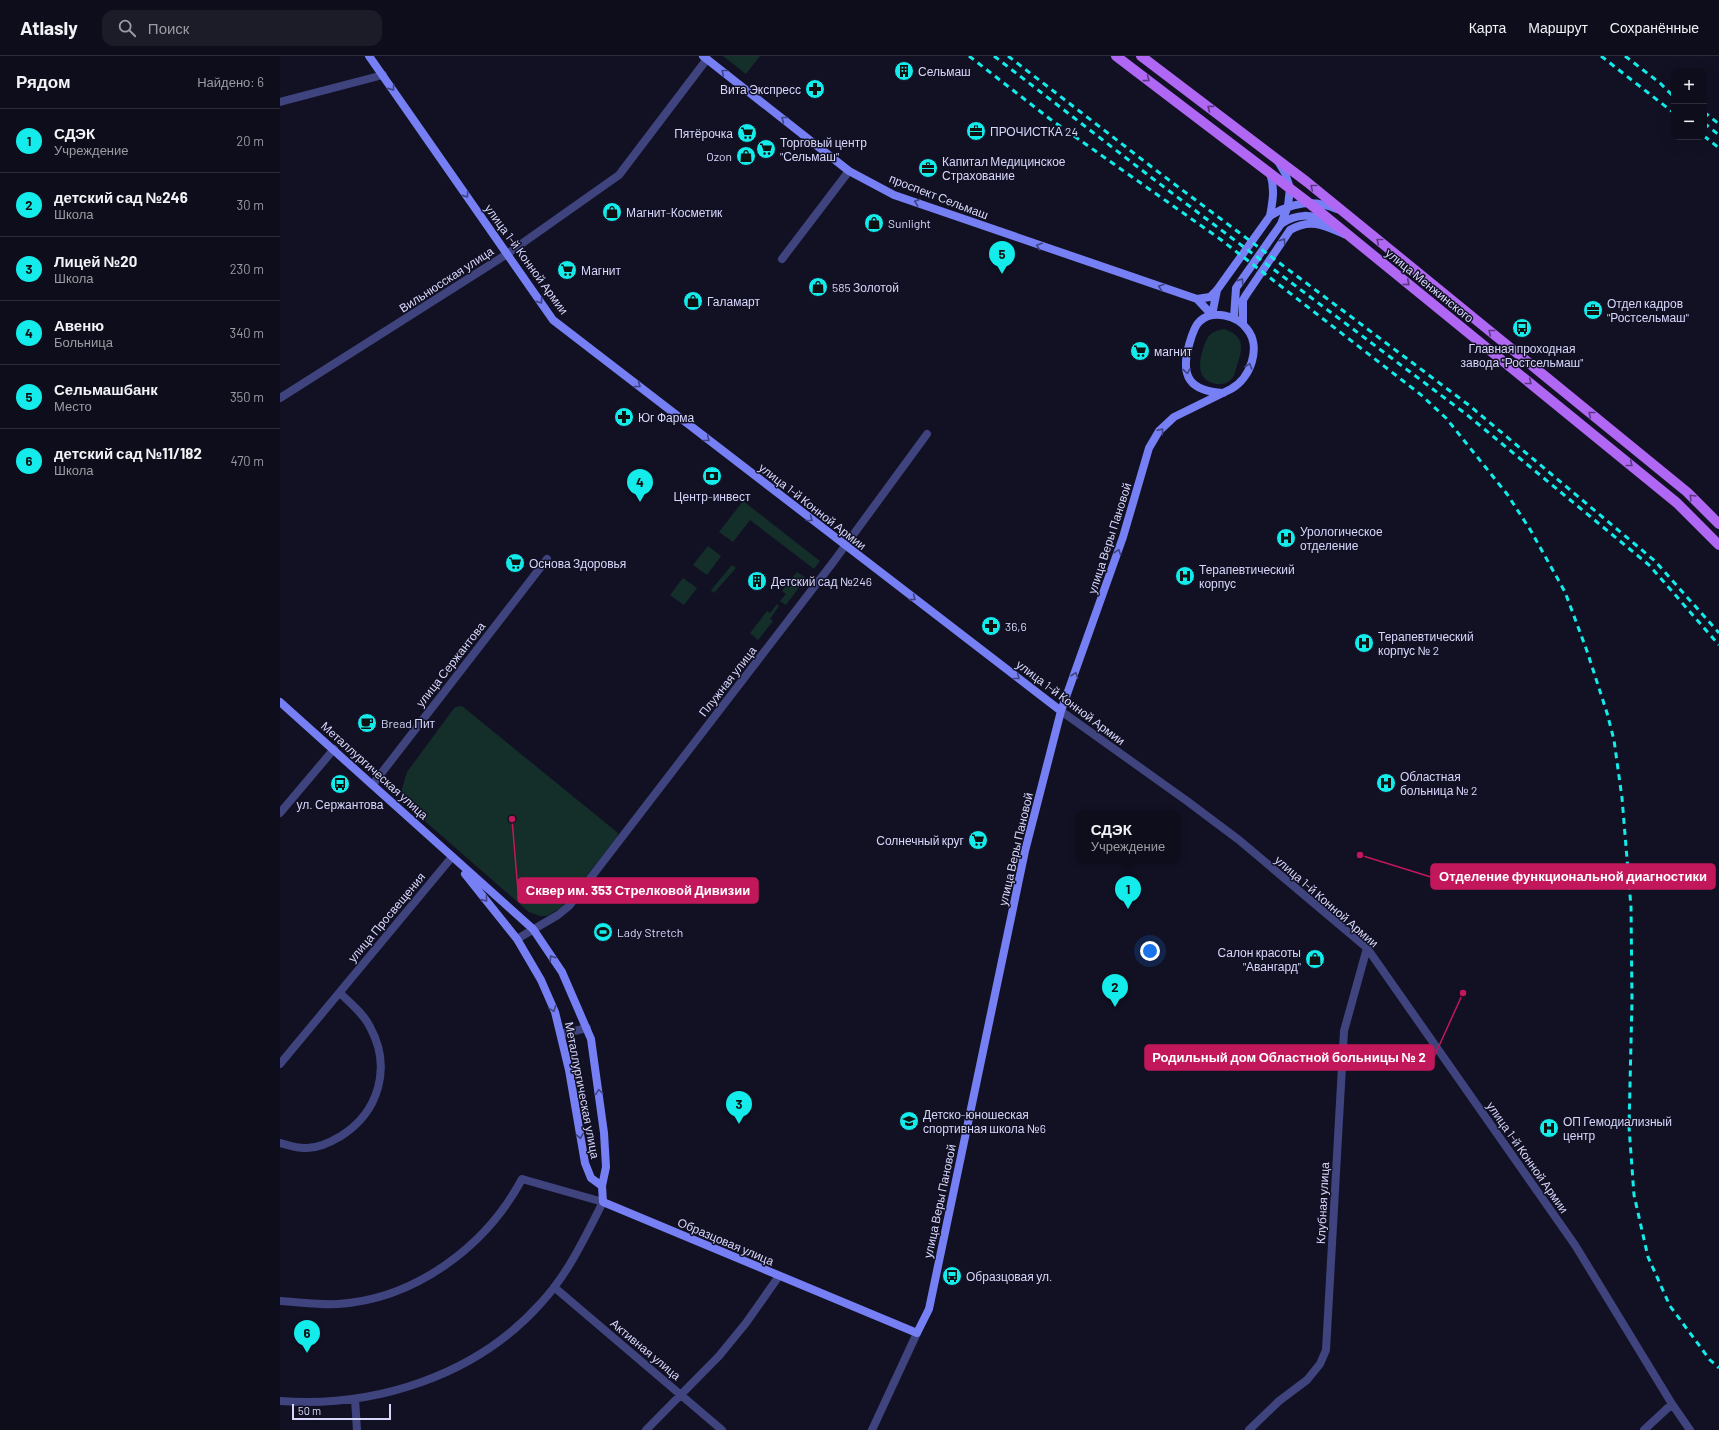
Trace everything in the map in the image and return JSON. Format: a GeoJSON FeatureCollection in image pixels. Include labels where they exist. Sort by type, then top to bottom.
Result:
{"type":"FeatureCollection","features":[{"type":"Feature","properties":{"kind":"main road","name":"улица 1-й Конной Армии"},"geometry":{"type":"LineString","coordinates":[[369,56],[554,320],[845,546],[1061,711]]}},
{"type":"Feature","properties":{"kind":"main road","name":"улица Менжинского"},"geometry":{"type":"LineString","coordinates":[[1116,56],[1309,202],[1677,503],[1719,545]]}},
{"type":"Feature","properties":{"kind":"main road","name":"улица Менжинского"},"geometry":{"type":"LineString","coordinates":[[1140,56],[1277,159],[1343,212],[1687,492],[1719,524]]}},
{"type":"Feature","properties":{"kind":"main road","name":"проспект Сельмаш"},"geometry":{"type":"LineString","coordinates":[[705,58],[849,171],[894,195],[1197,299]]}},
{"type":"Feature","properties":{"kind":"main road"},"geometry":{"type":"LineString","coordinates":[[1234,318],[1236,288],[1281,224],[1288,206],[1290,188],[1285,173],[1277,159]]}},
{"type":"Feature","properties":{"kind":"main road"},"geometry":{"type":"LineString","coordinates":[[1197,299],[1210,297],[1217,290],[1270,216],[1274,195],[1274,184],[1270,172]]}},
{"type":"Feature","properties":{"kind":"main road"},"geometry":{"type":"LineString","coordinates":[[1270,216],[1288,206],[1309,202],[1328,205],[1343,212]]}},
{"type":"Feature","properties":{"kind":"main road"},"geometry":{"type":"LineString","coordinates":[[1281,224],[1290,218],[1307,215],[1335,224]]}},
{"type":"Feature","properties":{"kind":"main road"},"geometry":{"type":"LineString","coordinates":[[1243,324],[1243,300],[1290,230],[1298,225],[1307,223],[1332,229],[1355,240]]}},
{"type":"Feature","properties":{"kind":"main road"},"geometry":{"type":"LineString","coordinates":[[1212,315],[1217,290]]}},
{"type":"Feature","properties":{"kind":"main road"},"geometry":{"type":"LineString","coordinates":[[1197,299],[1212,315]]}},
{"type":"Feature","properties":{"kind":"main road"},"geometry":{"type":"LineString","coordinates":[[1223,393],[1211,392],[1194,385],[1187,377],[1185,370],[1187,351],[1200,321],[1212,315],[1234,318],[1243,324]]}},
{"type":"Feature","properties":{"kind":"main road","name":"улица Веры Пановой"},"geometry":{"type":"LineString","coordinates":[[917,1333],[929,1309],[1025,851],[1061,711],[1123,537],[1149,448],[1159,431],[1174,418],[1239,384],[1248,372],[1251,365],[1253,342],[1249,330],[1243,324]]}},
{"type":"Feature","properties":{"kind":"main road","name":"Металлургическая улица"},"geometry":{"type":"LineString","coordinates":[[280,702],[373,784],[452,858],[533,929],[562,972],[591,1038],[604,1133],[606,1167],[602,1186],[603,1202]]}},
{"type":"Feature","properties":{"kind":"main road","name":"Металлургическая улица"},"geometry":{"type":"LineString","coordinates":[[452,858],[517,939],[541,980],[555,1012],[561,1034],[569,1070],[585,1163],[591,1178],[602,1186]]}},
{"type":"Feature","properties":{"kind":"main road","name":"Образцовая улица"},"geometry":{"type":"LineString","coordinates":[[603,1202],[917,1333]]}},
{"type":"Feature","properties":{"kind":"street","name":"Вильнюсская улица"},"geometry":{"type":"LineString","coordinates":[[280,398],[507,254],[619,175],[705,58]]}},
{"type":"Feature","properties":{"kind":"street"},"geometry":{"type":"LineString","coordinates":[[280,102],[383,76]]}},
{"type":"Feature","properties":{"kind":"street"},"geometry":{"type":"LineString","coordinates":[[782,259],[849,171]]}},
{"type":"Feature","properties":{"kind":"street","name":"Плужная улица"},"geometry":{"type":"LineString","coordinates":[[517,939],[558,915],[569,906],[845,546],[927,434]]}},
{"type":"Feature","properties":{"kind":"street","name":"улица Сержантова"},"geometry":{"type":"LineString","coordinates":[[373,784],[547,559]]}},
{"type":"Feature","properties":{"kind":"street","name":"улица 1-й Конной Армии"},"geometry":{"type":"LineString","coordinates":[[1061,711],[1239,840],[1367,948],[1575,1245],[1672,1404],[1690,1430]]}},
{"type":"Feature","properties":{"kind":"street"},"geometry":{"type":"LineString","coordinates":[[280,813],[334,750]]}},
{"type":"Feature","properties":{"kind":"street","name":"улица Просвещения"},"geometry":{"type":"LineString","coordinates":[[280,1064],[452,858]]}},
{"type":"Feature","properties":{"kind":"street","name":"Клубная улица"},"geometry":{"type":"LineString","coordinates":[[1249,1430],[1279,1401],[1307,1380],[1320,1364],[1326,1350],[1344,1032],[1367,948]]}},
{"type":"Feature","properties":{"kind":"street"},"geometry":{"type":"LineString","coordinates":[[280,1143],[305,1148],[332,1142],[355,1127],[372,1106],[380,1080],[380,1052],[370,1026],[340,993]]}},
{"type":"Feature","properties":{"kind":"street"},"geometry":{"type":"LineString","coordinates":[[561,1034],[587,1028]]}},
{"type":"Feature","properties":{"kind":"street","name":"Образцовая улица"},"geometry":{"type":"LineString","coordinates":[[280,1301],[338,1304],[374,1297],[423,1279],[472,1245],[492,1225],[510,1201],[522,1179],[603,1202]]}},
{"type":"Feature","properties":{"kind":"street"},"geometry":{"type":"LineString","coordinates":[[280,1401],[312,1402],[355,1399],[406,1388],[437,1376],[468,1361],[495,1344],[521,1323],[542,1303],[581,1244],[603,1202]]}},
{"type":"Feature","properties":{"kind":"street"},"geometry":{"type":"LineString","coordinates":[[646,1430],[681,1395],[746,1323],[779,1276]]}},
{"type":"Feature","properties":{"kind":"street","name":"Активная улица"},"geometry":{"type":"LineString","coordinates":[[554,1287],[722,1430]]}},
{"type":"Feature","properties":{"kind":"street","name":"улица Веры Пановой"},"geometry":{"type":"LineString","coordinates":[[872,1430],[917,1333]]}},
{"type":"Feature","properties":{"kind":"street"},"geometry":{"type":"LineString","coordinates":[[355,1399],[357,1430]]}},
{"type":"Feature","properties":{"kind":"street"},"geometry":{"type":"LineString","coordinates":[[1644,1430],[1672,1404]]}},
{"type":"Feature","properties":{"kind":"green space"},"geometry":{"type":"Polygon","coordinates":[[[723,56],[760,56],[746,74],[723,56]]]}},
{"type":"Feature","properties":{"kind":"green space"},"geometry":{"type":"Polygon","coordinates":[[[1224,329],[1236,335],[1241,343],[1241,348],[1233,377],[1225,383],[1216,384],[1207,380],[1203,376],[1200,368],[1201,359],[1204,345],[1208,337],[1215,332],[1224,329]]]}},
{"type":"Feature","properties":{"kind":"green space"},"geometry":{"type":"Polygon","coordinates":[[[743,501],[820,561],[814,569],[750,520],[733,542],[719,532],[743,501]]]}},
{"type":"Feature","properties":{"kind":"green space"},"geometry":{"type":"Polygon","coordinates":[[[708,546],[721,556],[707,575],[693,565],[708,546]]]}},
{"type":"Feature","properties":{"kind":"green space"},"geometry":{"type":"Polygon","coordinates":[[[732,565],[736,568],[714,593],[711,590],[732,565]]]}},
{"type":"Feature","properties":{"kind":"green space"},"geometry":{"type":"Polygon","coordinates":[[[797,572],[806,578],[786,605],[780,601],[786,594],[782,591],[797,572]]]}},
{"type":"Feature","properties":{"kind":"green space"},"geometry":{"type":"Polygon","coordinates":[[[683,578],[697,588],[684,605],[670,595],[683,578]]]}},
{"type":"Feature","properties":{"kind":"green space"},"geometry":{"type":"Polygon","coordinates":[[[777,604],[779,606],[770,619],[773,621],[758,640],[750,633],[767,611],[770,613],[777,604]]]}},
{"type":"Feature","properties":{"kind":"green space"},"geometry":{"type":"Polygon","coordinates":[[[462,706],[618,833],[617,837],[562,907],[547,916],[540,916],[529,912],[403,802],[401,792],[407,772],[455,707],[462,706]]]}},
{"type":"Feature","properties":{"kind":"railway"},"geometry":{"type":"LineString","coordinates":[[969,56],[1050,119],[1220,239],[1420,394],[1446,418],[1507,494],[1531,531],[1565,592],[1587,651],[1614,740],[1622,798],[1631,907],[1632,1001],[1629,1127],[1634,1195],[1648,1257],[1670,1306],[1710,1360],[1719,1368]]}},
{"type":"Feature","properties":{"kind":"railway"},"geometry":{"type":"LineString","coordinates":[[994,56],[1152,178],[1466,414],[1649,565],[1719,645]]}},
{"type":"Feature","properties":{"kind":"railway"},"geometry":{"type":"LineString","coordinates":[[1008,56],[1157,171],[1470,406],[1655,561],[1719,633]]}},
{"type":"Feature","properties":{"kind":"railway"},"geometry":{"type":"LineString","coordinates":[[1601,56],[1671,111]]}},
{"type":"Feature","properties":{"kind":"railway"},"geometry":{"type":"LineString","coordinates":[[1625,56],[1660,83],[1671,94]]}},
{"type":"Feature","properties":{"kind":"railway"},"geometry":{"type":"LineString","coordinates":[[1707,114],[1719,124]]}},
{"type":"Feature","properties":{"kind":"railway"},"geometry":{"type":"LineString","coordinates":[[1707,125],[1719,135]]}},
{"type":"Feature","properties":{"kind":"railway"},"geometry":{"type":"LineString","coordinates":[[1707,138],[1719,148]]}},
{"type":"Feature","properties":{"kind":"place","name":"Сельмаш"},"geometry":{"type":"Point","coordinates":[904,71]}},
{"type":"Feature","properties":{"kind":"place","name":"Вита Экспресс"},"geometry":{"type":"Point","coordinates":[815,89]}},
{"type":"Feature","properties":{"kind":"place","name":"ПРОЧИСТКА 24"},"geometry":{"type":"Point","coordinates":[976,131]}},
{"type":"Feature","properties":{"kind":"place","name":"Пятёрочка"},"geometry":{"type":"Point","coordinates":[747,133]}},
{"type":"Feature","properties":{"kind":"place","name":"Торговый центр \"Сельмаш\""},"geometry":{"type":"Point","coordinates":[766,149]}},
{"type":"Feature","properties":{"kind":"place","name":"Ozon"},"geometry":{"type":"Point","coordinates":[746,156]}},
{"type":"Feature","properties":{"kind":"place","name":"Капитал Медицинское Страхование"},"geometry":{"type":"Point","coordinates":[928,168]}},
{"type":"Feature","properties":{"kind":"place","name":"Магнит-Косметик"},"geometry":{"type":"Point","coordinates":[612,212]}},
{"type":"Feature","properties":{"kind":"place","name":"Sunlight"},"geometry":{"type":"Point","coordinates":[874,223]}},
{"type":"Feature","properties":{"kind":"place","name":"Магнит"},"geometry":{"type":"Point","coordinates":[567,270]}},
{"type":"Feature","properties":{"kind":"place","name":"Сельмашбанк"},"geometry":{"type":"Point","coordinates":[1002,274]}},
{"type":"Feature","properties":{"kind":"place","name":"585 Золотой"},"geometry":{"type":"Point","coordinates":[818,287]}},
{"type":"Feature","properties":{"kind":"place","name":"Галамарт"},"geometry":{"type":"Point","coordinates":[693,301]}},
{"type":"Feature","properties":{"kind":"place","name":"Отдел кадров \"Ростсельмаш\""},"geometry":{"type":"Point","coordinates":[1593,310]}},
{"type":"Feature","properties":{"kind":"place","name":"Главная проходная завода \"Ростсельмаш\""},"geometry":{"type":"Point","coordinates":[1522,328]}},
{"type":"Feature","properties":{"kind":"place","name":"магнит"},"geometry":{"type":"Point","coordinates":[1140,351]}},
{"type":"Feature","properties":{"kind":"place","name":"Юг Фарма"},"geometry":{"type":"Point","coordinates":[624,417]}},
{"type":"Feature","properties":{"kind":"place","name":"Центр-инвест"},"geometry":{"type":"Point","coordinates":[712,476]}},
{"type":"Feature","properties":{"kind":"place","name":"Авеню"},"geometry":{"type":"Point","coordinates":[640,502]}},
{"type":"Feature","properties":{"kind":"place","name":"Урологическое отделение"},"geometry":{"type":"Point","coordinates":[1286,538]}},
{"type":"Feature","properties":{"kind":"place","name":"Основа Здоровья"},"geometry":{"type":"Point","coordinates":[515,563]}},
{"type":"Feature","properties":{"kind":"place","name":"Терапевтический корпус"},"geometry":{"type":"Point","coordinates":[1185,576]}},
{"type":"Feature","properties":{"kind":"place","name":"Детский сад №246"},"geometry":{"type":"Point","coordinates":[757,581]}},
{"type":"Feature","properties":{"kind":"place","name":"36,6"},"geometry":{"type":"Point","coordinates":[991,626]}},
{"type":"Feature","properties":{"kind":"place","name":"Терапевтический корпус № 2"},"geometry":{"type":"Point","coordinates":[1364,643]}},
{"type":"Feature","properties":{"kind":"place","name":"Bread Пит"},"geometry":{"type":"Point","coordinates":[367,723]}},
{"type":"Feature","properties":{"kind":"place","name":"Областная больница № 2"},"geometry":{"type":"Point","coordinates":[1386,783]}},
{"type":"Feature","properties":{"kind":"place","name":"ул. Сержантова"},"geometry":{"type":"Point","coordinates":[340,784]}},
{"type":"Feature","properties":{"kind":"place","name":"Сквер им. 353 Стрелковой Дивизии"},"geometry":{"type":"Point","coordinates":[512,819]}},
{"type":"Feature","properties":{"kind":"place","name":"Солнечный круг"},"geometry":{"type":"Point","coordinates":[978,840]}},
{"type":"Feature","properties":{"kind":"place","name":"Отделение функциональной диагностики"},"geometry":{"type":"Point","coordinates":[1360,855]}},
{"type":"Feature","properties":{"kind":"place","name":"СДЭК"},"geometry":{"type":"Point","coordinates":[1128,909]}},
{"type":"Feature","properties":{"kind":"place","name":"Lady Stretch"},"geometry":{"type":"Point","coordinates":[603,932]}},
{"type":"Feature","properties":{"kind":"place","name":"Салон красоты \"Авангард\""},"geometry":{"type":"Point","coordinates":[1315,959]}},
{"type":"Feature","properties":{"kind":"place","name":"Родильный дом Областной больницы № 2"},"geometry":{"type":"Point","coordinates":[1463,993]}},
{"type":"Feature","properties":{"kind":"place","name":"детский сад №246"},"geometry":{"type":"Point","coordinates":[1115,1007]}},
{"type":"Feature","properties":{"kind":"place","name":"Детско-юношеская спортивная школа №6"},"geometry":{"type":"Point","coordinates":[909,1121]}},
{"type":"Feature","properties":{"kind":"place","name":"Лицей №20"},"geometry":{"type":"Point","coordinates":[739,1124]}},
{"type":"Feature","properties":{"kind":"place","name":"ОП Гемодиализный центр"},"geometry":{"type":"Point","coordinates":[1549,1128]}},
{"type":"Feature","properties":{"kind":"place","name":"Образцовая ул."},"geometry":{"type":"Point","coordinates":[952,1276]}},
{"type":"Feature","properties":{"kind":"place","name":"детский сад №11/182"},"geometry":{"type":"Point","coordinates":[307,1353]}}]}
